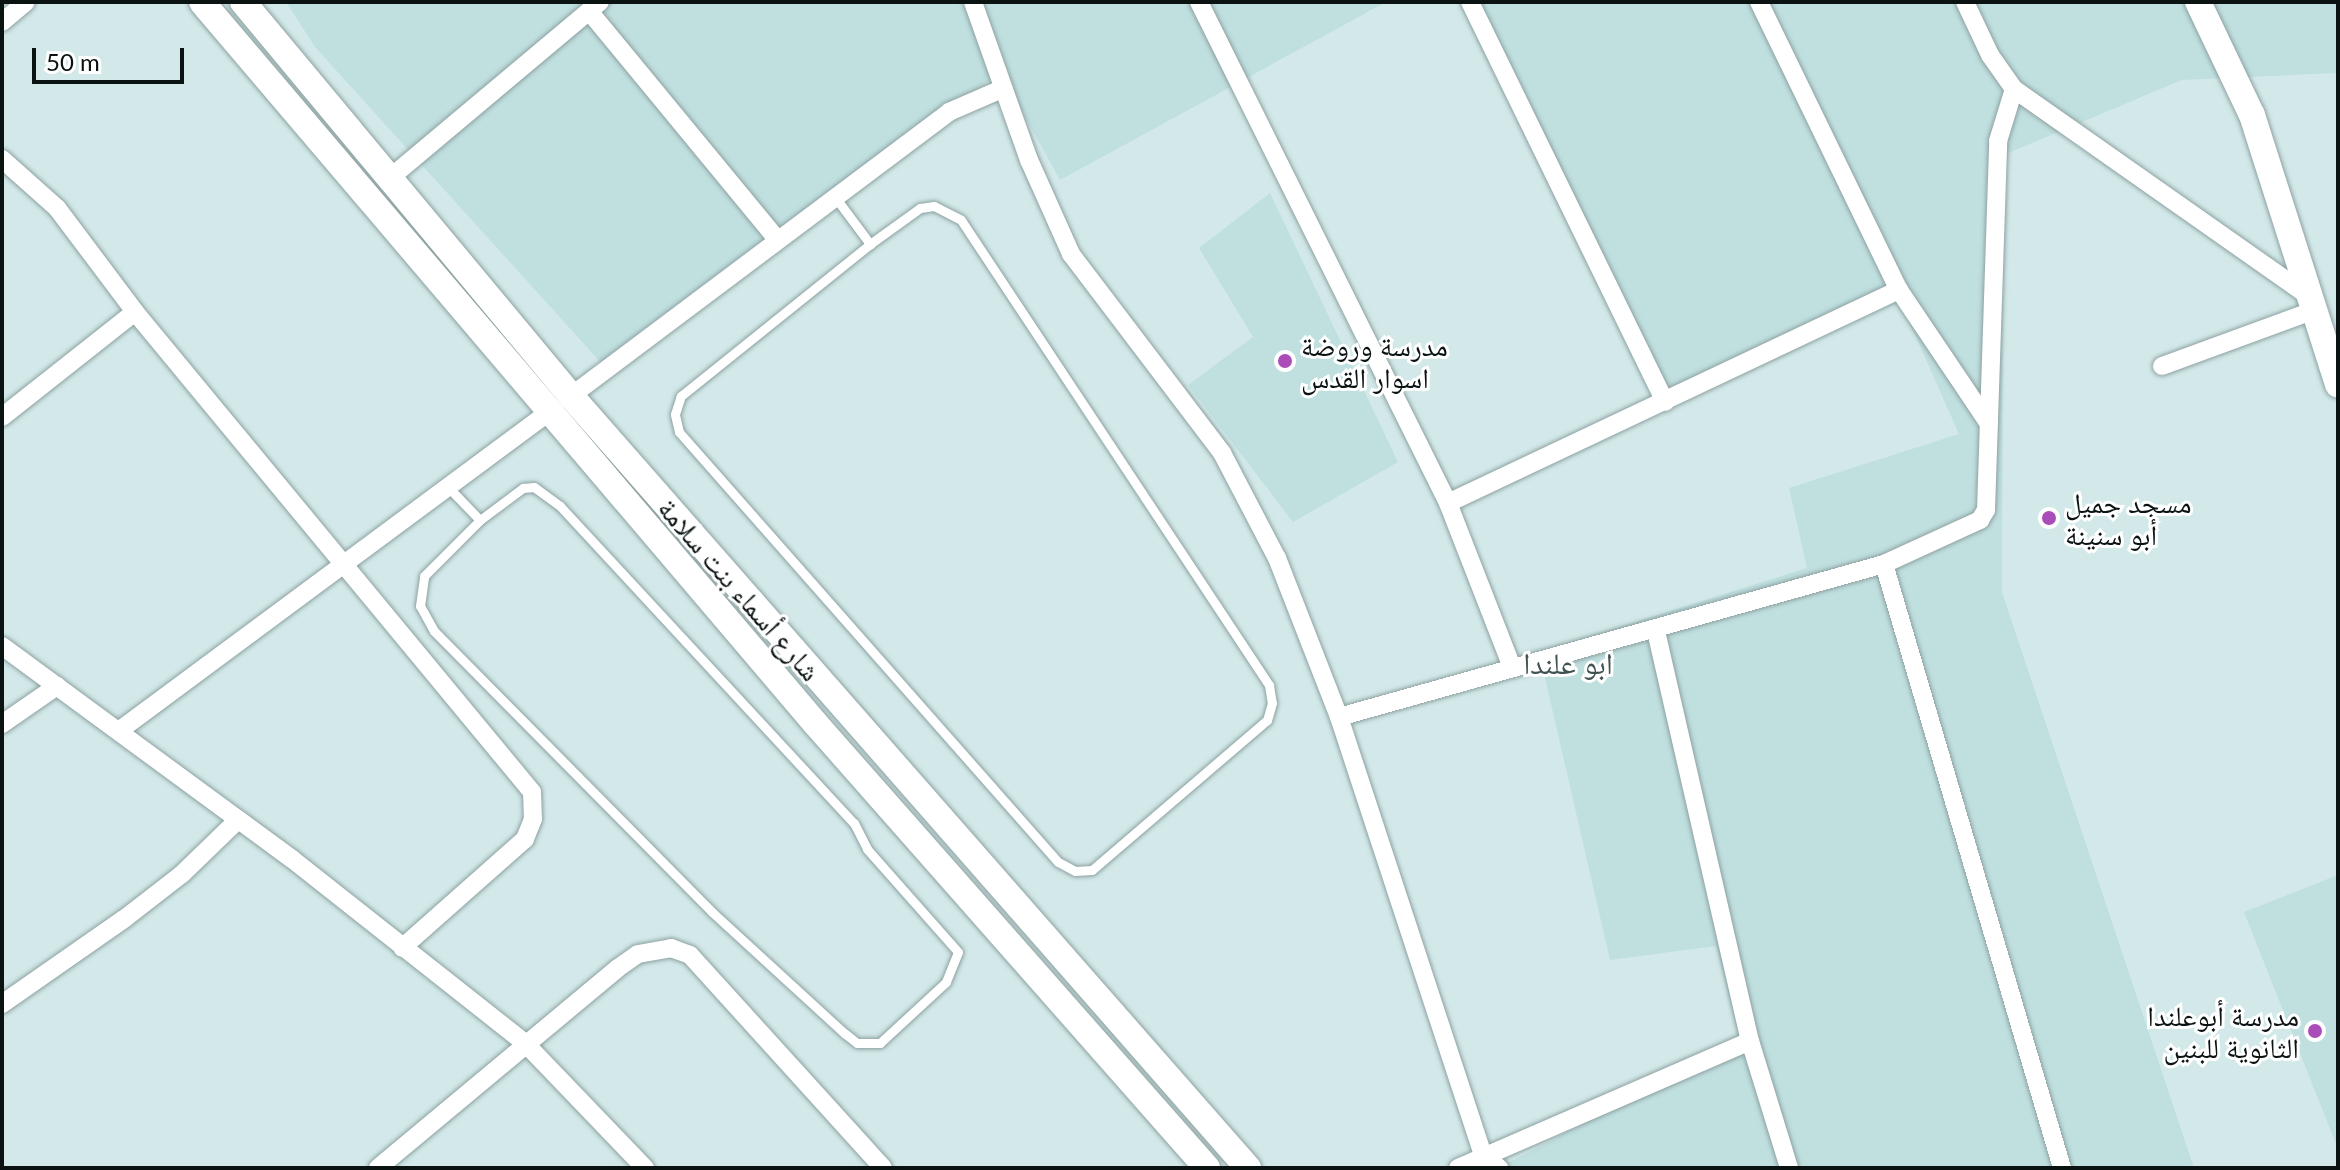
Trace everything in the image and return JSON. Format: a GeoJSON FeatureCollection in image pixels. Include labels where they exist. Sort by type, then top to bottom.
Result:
{"type":"FeatureCollection","features":[{"type":"Feature","properties":{"kind":"main road","name":"شارع أسماء بنت سلامة"},"geometry":{"type":"LineString","coordinates":[[202,2],[549,412],[1207,1168]]}},
{"type":"Feature","properties":{"kind":"main road","name":"شارع أسماء بنت سلامة"},"geometry":{"type":"LineString","coordinates":[[243,2],[571,396],[1248,1168]]}},
{"type":"Feature","properties":{"kind":"main road"},"geometry":{"type":"LineString","coordinates":[[2198,2],[2252,115],[2309,302],[2338,385]]}},
{"type":"Feature","properties":{"kind":"street"},"geometry":{"type":"LineString","coordinates":[[2,22],[26,2]]}},
{"type":"Feature","properties":{"kind":"street"},"geometry":{"type":"LineString","coordinates":[[973,2],[1002,89],[1071,254],[1240,481],[1339,717],[1483,1155],[1499,1168]]}},
{"type":"Feature","properties":{"kind":"street"},"geometry":{"type":"LineString","coordinates":[[1199,2],[1448,503],[1512,667]]}},
{"type":"Feature","properties":{"kind":"street"},"geometry":{"type":"LineString","coordinates":[[1470,2],[1665,402]]}},
{"type":"Feature","properties":{"kind":"street"},"geometry":{"type":"LineString","coordinates":[[1759,2],[1899,290],[1989,424]]}},
{"type":"Feature","properties":{"kind":"street"},"geometry":{"type":"LineString","coordinates":[[1965,2],[1990,55],[2014,89],[2309,302]]}},
{"type":"Feature","properties":{"kind":"street"},"geometry":{"type":"LineString","coordinates":[[390,178],[597,4],[778,240]]}},
{"type":"Feature","properties":{"kind":"street"},"geometry":{"type":"LineString","coordinates":[[571,396],[949,112],[1002,89]]}},
{"type":"Feature","properties":{"kind":"street"},"geometry":{"type":"LineString","coordinates":[[1339,717],[1512,667],[1656,631],[1884,564],[1980,520],[1986,510],[1998,141],[2014,89]]}},
{"type":"Feature","properties":{"kind":"street"},"geometry":{"type":"LineString","coordinates":[[2,159],[57,208],[135,312],[532,792],[534,805],[525,839],[402,948]]}},
{"type":"Feature","properties":{"kind":"street"},"geometry":{"type":"LineString","coordinates":[[1448,503],[1899,290]]}},
{"type":"Feature","properties":{"kind":"street"},"geometry":{"type":"LineString","coordinates":[[2162,366],[2309,302]]}},
{"type":"Feature","properties":{"kind":"street"},"geometry":{"type":"LineString","coordinates":[[2,417],[135,312]]}},
{"type":"Feature","properties":{"kind":"street"},"geometry":{"type":"LineString","coordinates":[[120,730],[549,412]]}},
{"type":"Feature","properties":{"kind":"street"},"geometry":{"type":"LineString","coordinates":[[1884,564],[2062,1168]]}},
{"type":"Feature","properties":{"kind":"street"},"geometry":{"type":"LineString","coordinates":[[1656,631],[1750,1041],[1789,1168]]}},
{"type":"Feature","properties":{"kind":"street"},"geometry":{"type":"LineString","coordinates":[[2,646],[120,730],[524,1042],[645,1168]]}},
{"type":"Feature","properties":{"kind":"street"},"geometry":{"type":"LineString","coordinates":[[2,724],[57,686]]}},
{"type":"Feature","properties":{"kind":"street"},"geometry":{"type":"LineString","coordinates":[[2,1004],[147,901],[238,820]]}},
{"type":"Feature","properties":{"kind":"street"},"geometry":{"type":"LineString","coordinates":[[378,1168],[401,1162],[524,1042],[638,954],[671,948],[690,955],[883,1168]]}},
{"type":"Feature","properties":{"kind":"street"},"geometry":{"type":"LineString","coordinates":[[1458,1168],[1750,1041]]}},
{"type":"Feature","properties":{"kind":"lane"},"geometry":{"type":"LineString","coordinates":[[835,197],[870,244]]}},
{"type":"Feature","properties":{"kind":"lane"},"geometry":{"type":"LineString","coordinates":[[934,206],[961,220],[1269,685],[1272,703],[1267,720],[1092,870],[1075,871],[1058,862],[679,432],[675,414],[681,396],[870,244],[920,208],[934,206]]}},
{"type":"Feature","properties":{"kind":"lane"},"geometry":{"type":"LineString","coordinates":[[448,487],[480,520]]}},
{"type":"Feature","properties":{"kind":"lane"},"geometry":{"type":"LineString","coordinates":[[523,488],[541,490],[560,506],[854,823],[867,849],[947,936],[958,952],[955,968],[880,1043],[857,1043],[844,1033],[712,912],[434,631],[420,606],[424,576],[480,520],[523,488]]}},
{"type":"Feature","properties":{"kind":"shaded area"},"geometry":{"type":"Polygon","coordinates":[[[286,2],[1386,2],[1060,180],[1000,72],[613,376],[315,47],[286,2]]]}},
{"type":"Feature","properties":{"kind":"shaded area"},"geometry":{"type":"Polygon","coordinates":[[[1464,2],[2338,2],[2338,73],[2182,80],[1994,159],[2003,308],[2002,592],[2194,1168],[1498,1168],[1740,1042],[1716,946],[1610,960],[1539,652],[1807,568],[1789,488],[1959,434],[1895,290],[1665,400],[1464,2]]]}},
{"type":"Feature","properties":{"kind":"shaded area","name":"مدرسة وروضة اسوار القدس"},"geometry":{"type":"Polygon","coordinates":[[[1270,193],[1398,462],[1293,522],[1188,385],[1253,337],[1199,248],[1270,193]]]}},
{"type":"Feature","properties":{"kind":"shaded area","name":"مدرسة أبوعلندا الثانوية للبنين"},"geometry":{"type":"Polygon","coordinates":[[[2338,875],[2338,1149],[2244,912],[2338,875]]]}},
{"type":"Feature","properties":{"kind":"place","name":"مدرسة وروضة اسوار القدس"},"geometry":{"type":"Point","coordinates":[1285,361]}},
{"type":"Feature","properties":{"kind":"place","name":"مسجد جميل أبو سنينة"},"geometry":{"type":"Point","coordinates":[2049,518]}},
{"type":"Feature","properties":{"kind":"place","name":"مدرسة أبوعلندا الثانوية للبنين"},"geometry":{"type":"Point","coordinates":[2315,1031]}},
{"type":"Feature","properties":{"kind":"district","name":"ابو علندا"},"geometry":{"type":"Point","coordinates":[1568,662]}}]}
